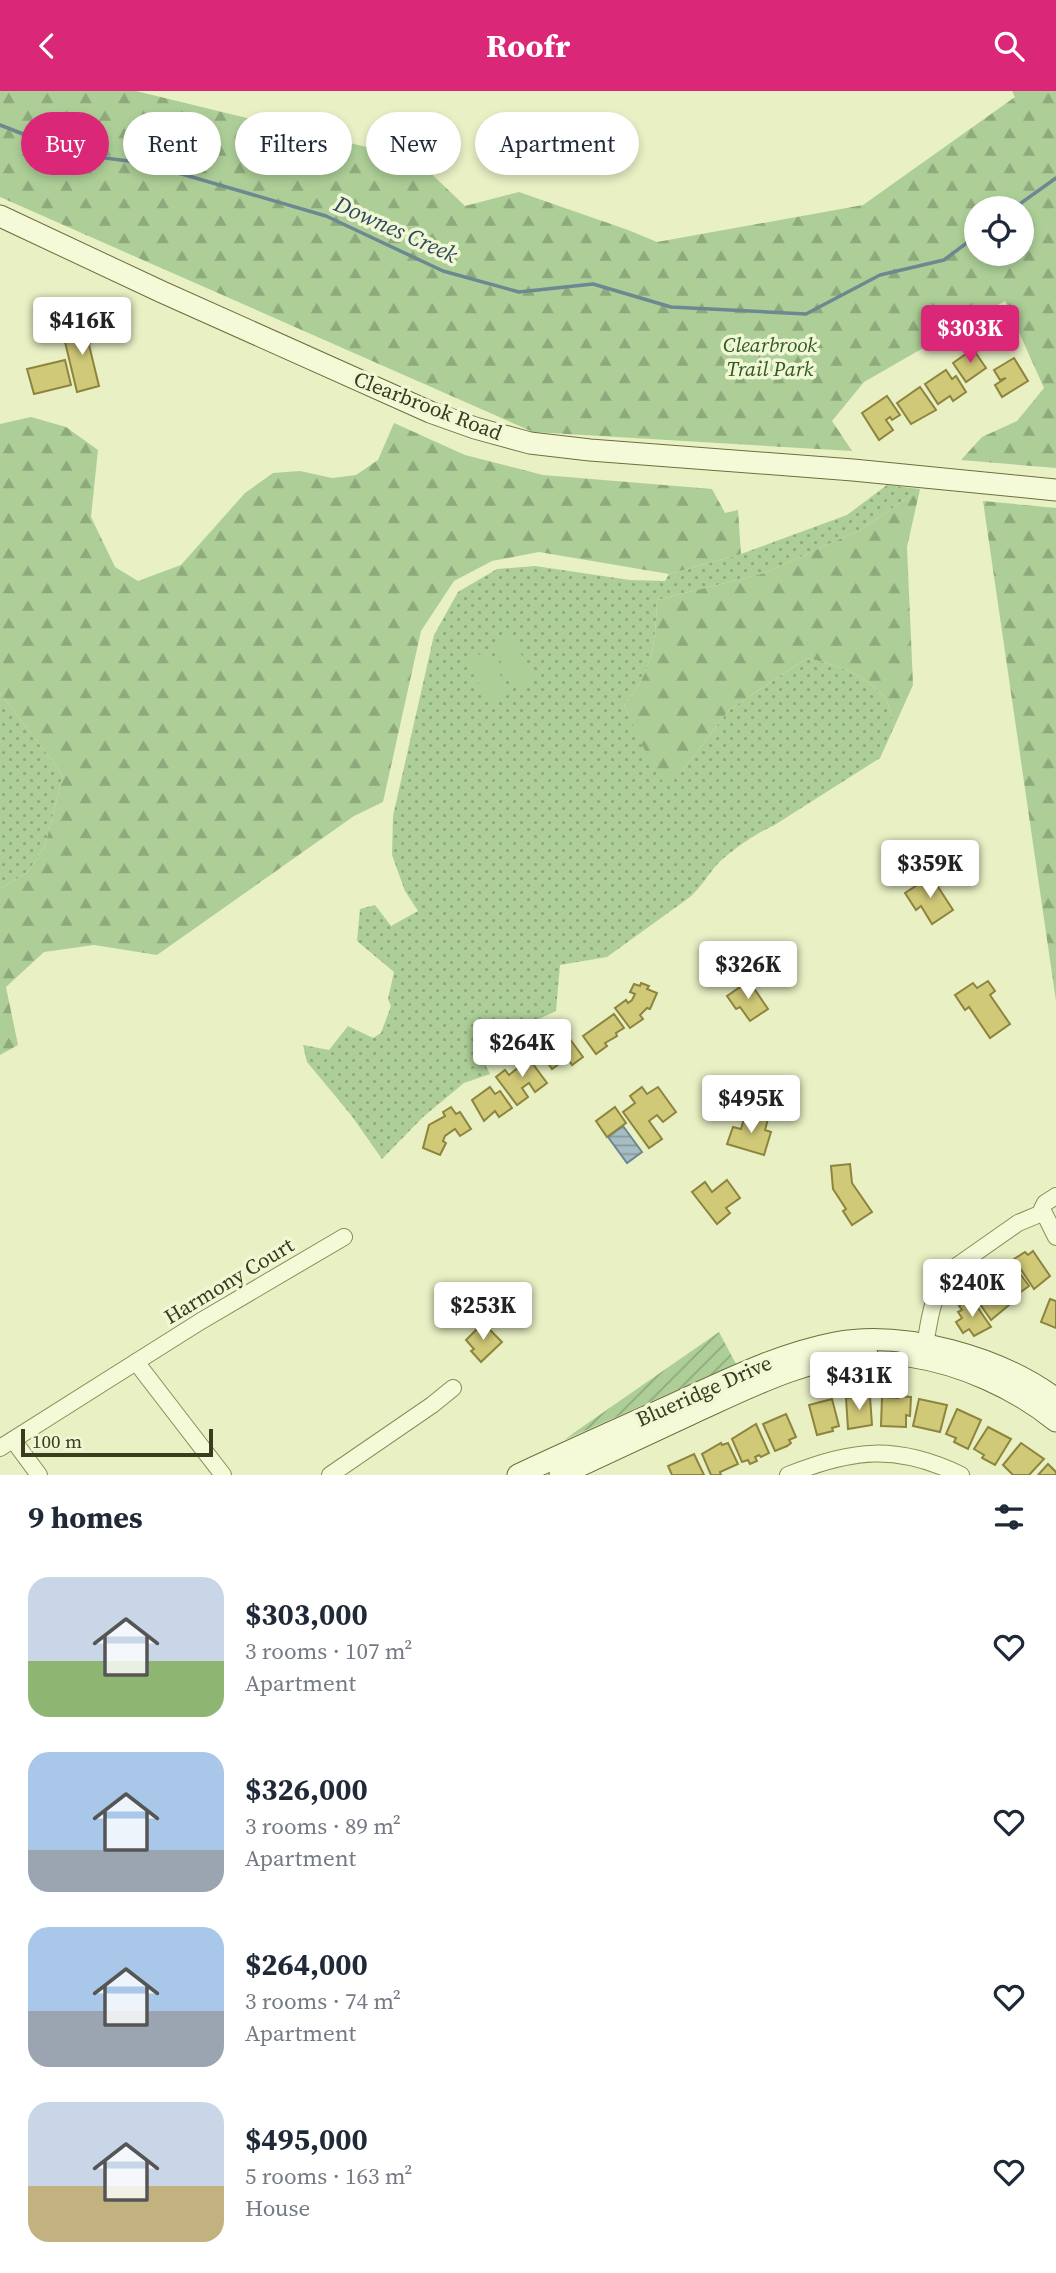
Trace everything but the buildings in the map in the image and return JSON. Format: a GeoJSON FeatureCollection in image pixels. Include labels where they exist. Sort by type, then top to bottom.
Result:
{"type":"FeatureCollection","features":[{"type":"Feature","properties":{"kind":"street","name":"Clearbrook Road"},"geometry":{"type":"LineString","coordinates":[[0,216],[430,412],[530,443],[1056,490]]}},
{"type":"Feature","properties":{"kind":"street"},"geometry":{"type":"LineString","coordinates":[[1056,1196],[1045,1203],[1042,1209],[1056,1237]]}},
{"type":"Feature","properties":{"kind":"street"},"geometry":{"type":"LineString","coordinates":[[925,1351],[940,1283],[948,1272],[1018,1223],[1042,1213]]}},
{"type":"Feature","properties":{"kind":"street","name":"Harmony Court"},"geometry":{"type":"LineString","coordinates":[[7,1444],[201,1321],[344,1237]]}},
{"type":"Feature","properties":{"kind":"street","name":"Blueridge Drive"},"geometry":{"type":"LineString","coordinates":[[518,1475],[743,1373],[786,1356],[837,1343],[887,1341],[925,1351],[975,1358],[1017,1376],[1056,1399]]}},
{"type":"Feature","properties":{"kind":"street","name":"Blueridge Drive"},"geometry":{"type":"LineString","coordinates":[[560,1475],[749,1387],[809,1365],[848,1355],[925,1351],[1010,1391],[1056,1421]]}},
{"type":"Feature","properties":{"kind":"street"},"geometry":{"type":"LineString","coordinates":[[136,1362],[223,1475]]}},
{"type":"Feature","properties":{"kind":"street"},"geometry":{"type":"LineString","coordinates":[[330,1475],[453,1388]]}},
{"type":"Feature","properties":{"kind":"street"},"geometry":{"type":"LineString","coordinates":[[7,1444],[39,1475]]}},
{"type":"Feature","properties":{"kind":"street"},"geometry":{"type":"LineString","coordinates":[[788,1475],[818,1463],[852,1455],[881,1453],[910,1455],[961,1475]]}},
{"type":"Feature","properties":{"kind":"green space","name":"Clearbrook Trail Park"},"geometry":{"type":"Polygon","coordinates":[[[0,91],[136,91],[235,115],[235,175],[352,175],[352,143],[366,147],[366,175],[433,175],[465,206],[519,192],[657,242],[863,205],[1015,97],[1012,91],[1056,91],[1056,468],[961,460],[982,437],[1017,421],[1044,388],[1005,301],[864,382],[832,421],[852,451],[533,432],[0,197],[0,91]]]}},
{"type":"Feature","properties":{"kind":"green space"},"geometry":{"type":"Polygon","coordinates":[[[31,417],[66,427],[98,450],[91,517],[115,567],[138,581],[181,565],[245,493],[273,473],[300,471],[332,478],[356,475],[378,460],[394,423],[465,455],[543,475],[712,489],[725,513],[738,510],[741,554],[669,574],[539,552],[492,561],[454,581],[421,631],[383,802],[354,816],[157,955],[94,945],[44,952],[6,987],[18,1045],[0,1055],[0,889],[28,872],[45,846],[63,775],[0,693],[0,424],[31,417]]]}},
{"type":"Feature","properties":{"kind":"green space"},"geometry":{"type":"Polygon","coordinates":[[[887,485],[920,489],[862,529],[765,573],[657,600],[651,656],[642,680],[624,705],[663,781],[683,770],[729,710],[807,658],[857,675],[884,697],[895,725],[880,758],[742,844],[719,862],[690,897],[607,957],[560,965],[556,1011],[477,1048],[490,1074],[464,1083],[423,1117],[382,1159],[351,1115],[307,1062],[303,1045],[329,1050],[348,1026],[373,1038],[381,1033],[391,1006],[388,999],[394,972],[357,941],[360,909],[375,905],[391,926],[418,911],[405,891],[392,855],[393,816],[434,635],[458,592],[497,569],[535,566],[630,580],[665,581],[669,574],[741,554],[847,515],[887,485]]]}},
{"type":"Feature","properties":{"kind":"green space"},"geometry":{"type":"Polygon","coordinates":[[[920,489],[907,547],[913,685],[895,725],[882,694],[866,680],[847,670],[807,658],[729,710],[683,770],[663,782],[624,705],[642,680],[651,656],[657,600],[765,573],[862,529],[920,489]]]}},
{"type":"Feature","properties":{"kind":"green space"},"geometry":{"type":"Polygon","coordinates":[[[983,501],[1056,508],[1056,1001],[983,501]]]}},
{"type":"Feature","properties":{"kind":"green space"},"geometry":{"type":"Polygon","coordinates":[[[510,637],[535,676],[517,687],[492,648],[510,637]]]}},
{"type":"Feature","properties":{"kind":"green space"},"geometry":{"type":"Polygon","coordinates":[[[485,651],[511,692],[492,704],[466,663],[485,651]]]}},
{"type":"Feature","properties":{"kind":"green space"},"geometry":{"type":"Polygon","coordinates":[[[0,693],[63,775],[45,846],[28,872],[0,889],[0,693]]]}},
{"type":"Feature","properties":{"kind":"green space"},"geometry":{"type":"Polygon","coordinates":[[[719,1332],[736,1364],[564,1440],[585,1425],[719,1332]]]}},
{"type":"Feature","properties":{"kind":"water"},"geometry":{"type":"Polygon","coordinates":[[[623,1126],[642,1152],[627,1163],[608,1137],[623,1126]]]}},
{"type":"Feature","properties":{"kind":"waterway","name":"Downes Creek"},"geometry":{"type":"LineString","coordinates":[[0,125],[74,154],[144,163],[326,216],[443,271],[519,292],[593,284],[671,307],[806,314],[880,275],[944,260],[964,245]]}},
{"type":"Feature","properties":{"kind":"waterway","name":"Downes Creek"},"geometry":{"type":"LineString","coordinates":[[1031,196],[1056,178]]}}]}
